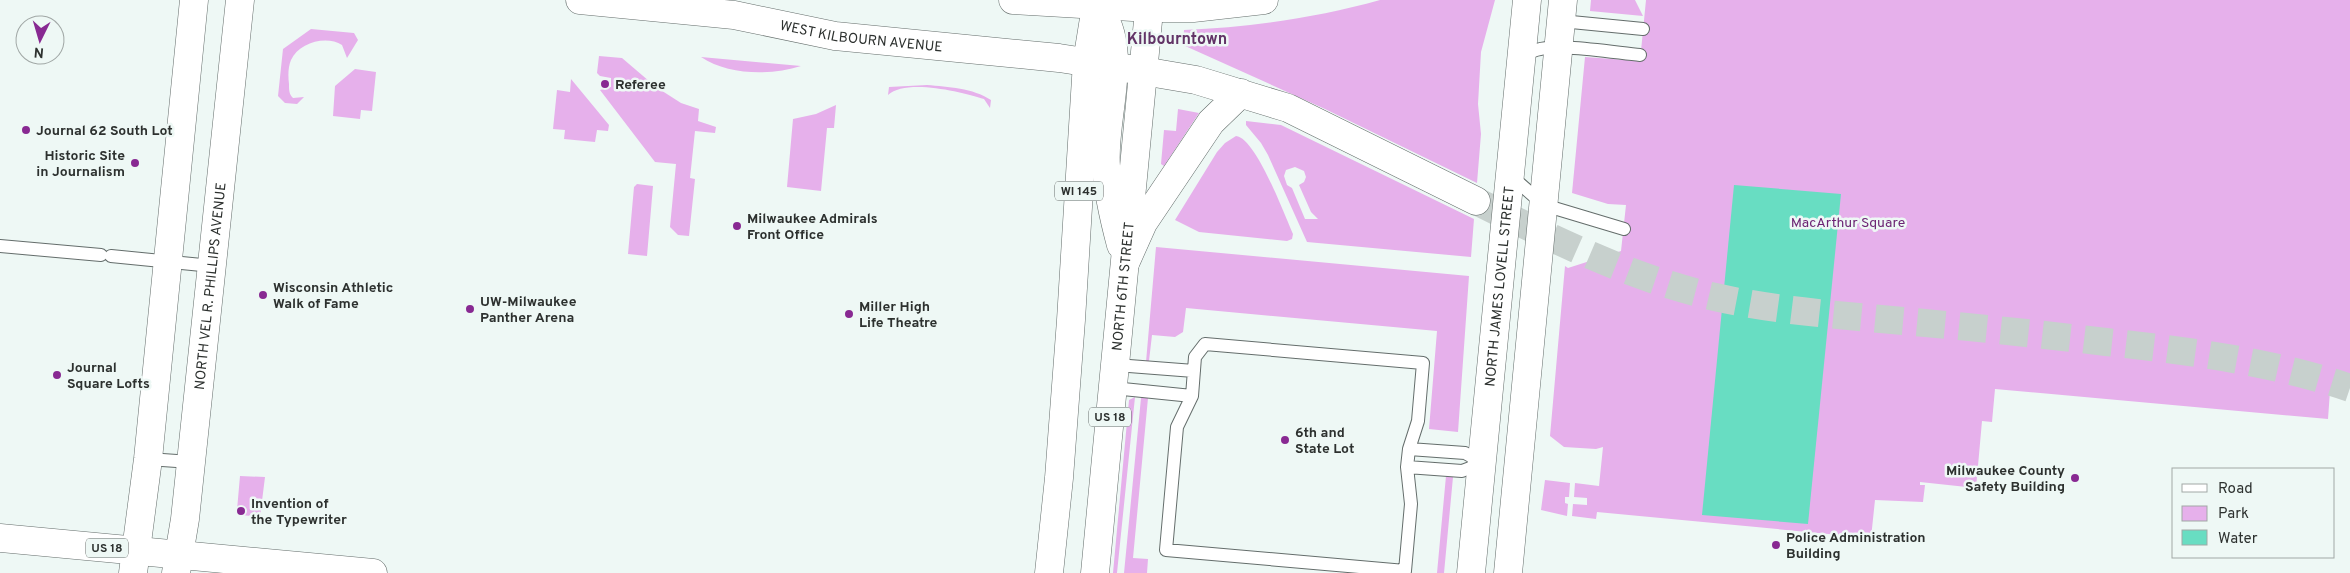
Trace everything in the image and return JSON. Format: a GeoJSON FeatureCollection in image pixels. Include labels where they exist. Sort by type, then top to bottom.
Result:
{"type":"FeatureCollection","features":[{"type":"Feature","properties":{"kind":"main road"},"geometry":{"type":"LineString","coordinates":[[134,562],[148,459],[194,0]]}},
{"type":"Feature","properties":{"kind":"main road","name":"NORTH VEL R. PHILLIPS AVENUE"},"geometry":{"type":"LineString","coordinates":[[177,563],[185,519],[240,0]]}},
{"type":"Feature","properties":{"kind":"main road","name":"WEST KILBOURN AVENUE"},"geometry":{"type":"LineString","coordinates":[[580,0],[659,4],[734,15],[835,36],[1087,62],[1196,80],[1288,108],[1476,201]]}},
{"type":"Feature","properties":{"kind":"main road"},"geometry":{"type":"LineString","coordinates":[[1013,0],[1150,4],[1193,8],[1264,0]]}},
{"type":"Feature","properties":{"kind":"main road","name":"NORTH JAMES LOVELL STREET"},"geometry":{"type":"LineString","coordinates":[[1471,573],[1528,0]]}},
{"type":"Feature","properties":{"kind":"main road"},"geometry":{"type":"LineString","coordinates":[[1096,3],[1105,16],[1114,46],[1106,166],[1111,209],[1126,261]]}},
{"type":"Feature","properties":{"kind":"main road","name":"WI 145"},"geometry":{"type":"LineString","coordinates":[[1049,573],[1068,360],[1087,62],[1096,3]]}},
{"type":"Feature","properties":{"kind":"main road","name":"NORTH 6TH STREET"},"geometry":{"type":"LineString","coordinates":[[1096,573],[1150,4]]}},
{"type":"Feature","properties":{"kind":"main road"},"geometry":{"type":"LineString","coordinates":[[1508,573],[1561,23]]}},
{"type":"Feature","properties":{"kind":"main road"},"geometry":{"type":"LineString","coordinates":[[1126,261],[1143,222],[1211,122],[1241,93]]}},
{"type":"Feature","properties":{"kind":"main road","name":"US 18"},"geometry":{"type":"LineString","coordinates":[[0,538],[134,562],[372,573]]}},
{"type":"Feature","properties":{"kind":"lane"},"geometry":{"type":"LineString","coordinates":[[1521,66],[1529,53],[1542,48],[1561,23]]}},
{"type":"Feature","properties":{"kind":"lane"},"geometry":{"type":"LineString","coordinates":[[1561,23],[1643,29]]}},
{"type":"Feature","properties":{"kind":"lane"},"geometry":{"type":"LineString","coordinates":[[1561,23],[1640,55]]}},
{"type":"Feature","properties":{"kind":"lane"},"geometry":{"type":"LineString","coordinates":[[1511,176],[1544,205],[1624,229]]}},
{"type":"Feature","properties":{"kind":"lane"},"geometry":{"type":"LineString","coordinates":[[0,246],[212,266]]}},
{"type":"Feature","properties":{"kind":"lane"},"geometry":{"type":"LineString","coordinates":[[1205,344],[1423,363],[1418,421],[1409,449],[1407,467],[1411,504],[1405,571],[1166,550],[1176,427],[1192,396],[1195,357],[1205,344]]}},
{"type":"Feature","properties":{"kind":"lane"},"geometry":{"type":"LineString","coordinates":[[1114,376],[1194,371]]}},
{"type":"Feature","properties":{"kind":"lane"},"geometry":{"type":"LineString","coordinates":[[1114,376],[1192,396]]}},
{"type":"Feature","properties":{"kind":"lane"},"geometry":{"type":"LineString","coordinates":[[1409,449],[1465,453],[1483,463]]}},
{"type":"Feature","properties":{"kind":"lane"},"geometry":{"type":"LineString","coordinates":[[148,459],[191,462]]}},
{"type":"Feature","properties":{"kind":"lane"},"geometry":{"type":"LineString","coordinates":[[1407,467],[1462,472],[1483,463]]}},
{"type":"Feature","properties":{"kind":"green space"},"geometry":{"type":"Polygon","coordinates":[[[1380,0],[1495,0],[1481,52],[1478,104],[1481,134],[1477,183],[1325,109],[1183,45],[1184,30],[1283,21],[1332,12],[1380,0]]]}},
{"type":"Feature","properties":{"kind":"green space"},"geometry":{"type":"Polygon","coordinates":[[[1591,0],[1635,0],[1643,16],[1590,11],[1591,0]]]}},
{"type":"Feature","properties":{"kind":"green space","name":"MacArthur Square"},"geometry":{"type":"Polygon","coordinates":[[[1646,0],[2350,0],[2350,379],[2337,378],[2336,391],[2330,391],[2328,419],[1995,389],[1992,422],[1982,421],[1976,488],[1920,482],[1920,485],[1925,485],[1923,502],[1875,500],[1871,538],[1597,512],[1596,519],[1572,516],[1573,504],[1587,505],[1587,498],[1574,497],[1575,483],[1599,486],[1603,447],[1596,449],[1564,447],[1550,436],[1565,266],[1568,268],[1621,251],[1626,205],[1608,204],[1572,193],[1585,57],[1640,61],[1646,0]]]}},
{"type":"Feature","properties":{"kind":"green space"},"geometry":{"type":"Polygon","coordinates":[[[311,29],[354,33],[358,40],[347,58],[342,45],[336,42],[314,42],[300,49],[290,63],[288,72],[289,88],[293,98],[304,97],[297,104],[285,103],[278,96],[283,49],[311,29]]]}},
{"type":"Feature","properties":{"kind":"green space"},"geometry":{"type":"Polygon","coordinates":[[[599,56],[622,58],[656,87],[681,103],[699,109],[698,121],[716,127],[715,133],[695,131],[690,178],[695,179],[689,236],[678,235],[670,227],[676,164],[655,162],[600,90],[611,87],[611,78],[600,76],[597,73],[599,56]]]}},
{"type":"Feature","properties":{"kind":"green space"},"geometry":{"type":"Polygon","coordinates":[[[701,57],[801,66],[776,71],[750,72],[724,67],[701,57]]]}},
{"type":"Feature","properties":{"kind":"green space"},"geometry":{"type":"Polygon","coordinates":[[[355,69],[376,72],[372,111],[361,110],[360,119],[333,116],[335,86],[355,69]]]}},
{"type":"Feature","properties":{"kind":"green space"},"geometry":{"type":"Polygon","coordinates":[[[571,79],[609,125],[608,131],[597,130],[595,142],[564,139],[565,130],[553,129],[557,90],[570,92],[571,79]]]}},
{"type":"Feature","properties":{"kind":"green space"},"geometry":{"type":"Polygon","coordinates":[[[927,85],[976,93],[991,100],[990,108],[984,99],[934,88],[908,87],[896,90],[888,95],[889,87],[927,85]]]}},
{"type":"Feature","properties":{"kind":"green space"},"geometry":{"type":"Polygon","coordinates":[[[836,105],[834,128],[827,128],[821,191],[787,187],[793,119],[816,114],[836,105]]]}},
{"type":"Feature","properties":{"kind":"green space"},"geometry":{"type":"Polygon","coordinates":[[[1178,109],[1199,113],[1164,166],[1161,164],[1164,130],[1176,131],[1178,109]]]}},
{"type":"Feature","properties":{"kind":"green space"},"geometry":{"type":"Polygon","coordinates":[[[1246,121],[1281,125],[1474,219],[1471,257],[1307,242],[1268,155],[1246,125],[1246,121]],[[1295,167],[1286,170],[1284,176],[1287,185],[1292,188],[1305,219],[1318,219],[1311,212],[1299,185],[1304,182],[1306,177],[1304,171],[1295,167]]]}},
{"type":"Feature","properties":{"kind":"green space"},"geometry":{"type":"Polygon","coordinates":[[[1236,136],[1244,140],[1252,149],[1269,178],[1293,234],[1292,239],[1287,241],[1199,232],[1175,220],[1217,152],[1225,143],[1236,136]]]}},
{"type":"Feature","properties":{"kind":"green space"},"geometry":{"type":"Polygon","coordinates":[[[637,184],[653,186],[647,256],[628,254],[634,187],[637,184]]]}},
{"type":"Feature","properties":{"kind":"green space"},"geometry":{"type":"Polygon","coordinates":[[[1156,247],[1469,276],[1458,432],[1429,429],[1437,331],[1186,308],[1183,332],[1175,337],[1152,335],[1149,361],[1146,362],[1156,247]]]}},
{"type":"Feature","properties":{"kind":"green space"},"geometry":{"type":"Polygon","coordinates":[[[1135,397],[1117,573],[1113,573],[1129,400],[1135,397]]]}},
{"type":"Feature","properties":{"kind":"green space"},"geometry":{"type":"Polygon","coordinates":[[[1141,398],[1148,398],[1133,558],[1148,559],[1147,573],[1124,573],[1141,398]]]}},
{"type":"Feature","properties":{"kind":"green space"},"geometry":{"type":"Polygon","coordinates":[[[240,476],[265,477],[260,517],[241,515],[237,510],[240,476]]]}},
{"type":"Feature","properties":{"kind":"green space"},"geometry":{"type":"Polygon","coordinates":[[[1446,476],[1453,477],[1444,573],[1437,573],[1446,476]]]}},
{"type":"Feature","properties":{"kind":"green space"},"geometry":{"type":"Polygon","coordinates":[[[1545,480],[1570,483],[1569,497],[1565,497],[1565,503],[1568,504],[1567,516],[1541,510],[1545,480]]]}},
{"type":"Feature","properties":{"kind":"water"},"geometry":{"type":"Polygon","coordinates":[[[1734,185],[1841,194],[1808,524],[1702,515],[1734,185]]]}},
{"type":"Feature","properties":{"kind":"tunnel"},"geometry":{"type":"LineString","coordinates":[[1476,201],[1563,243],[1622,268],[1683,289],[1738,302],[1809,312],[2030,333],[2199,353],[2260,364],[2350,388]]}},
{"type":"Feature","properties":{"kind":"place","name":"Referee"},"geometry":{"type":"Point","coordinates":[605,84]}},
{"type":"Feature","properties":{"kind":"place","name":"Journal 62 South Lot"},"geometry":{"type":"Point","coordinates":[26,130]}},
{"type":"Feature","properties":{"kind":"place","name":"Historic Site in Journalism"},"geometry":{"type":"Point","coordinates":[135,163]}},
{"type":"Feature","properties":{"kind":"place","name":"Milwaukee Admirals Front Office"},"geometry":{"type":"Point","coordinates":[737,226]}},
{"type":"Feature","properties":{"kind":"place","name":"Wisconsin Athletic Walk of Fame"},"geometry":{"type":"Point","coordinates":[263,295]}},
{"type":"Feature","properties":{"kind":"place","name":"UW-Milwaukee Panther Arena"},"geometry":{"type":"Point","coordinates":[470,309]}},
{"type":"Feature","properties":{"kind":"place","name":"Miller High Life Theatre"},"geometry":{"type":"Point","coordinates":[849,314]}},
{"type":"Feature","properties":{"kind":"place","name":"Journal Square Lofts"},"geometry":{"type":"Point","coordinates":[57,375]}},
{"type":"Feature","properties":{"kind":"place","name":"6th and State Lot"},"geometry":{"type":"Point","coordinates":[1285,440]}},
{"type":"Feature","properties":{"kind":"place","name":"Milwaukee County Safety Building"},"geometry":{"type":"Point","coordinates":[2075,478]}},
{"type":"Feature","properties":{"kind":"place","name":"Invention of the Typewriter"},"geometry":{"type":"Point","coordinates":[241,511]}},
{"type":"Feature","properties":{"kind":"place","name":"Police Administration Building"},"geometry":{"type":"Point","coordinates":[1776,545]}},
{"type":"Feature","properties":{"kind":"district","name":"Kilbourntown"},"geometry":{"type":"Point","coordinates":[1177,38]}}]}
